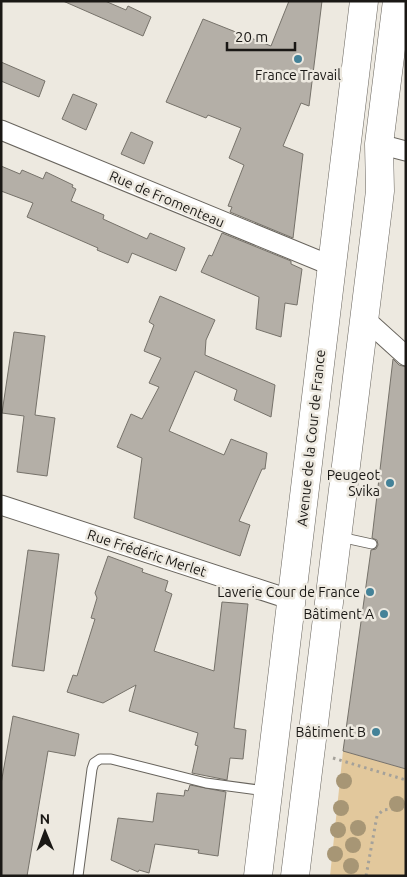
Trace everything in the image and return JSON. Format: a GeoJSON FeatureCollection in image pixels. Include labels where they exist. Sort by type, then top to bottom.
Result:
{"type":"FeatureCollection","features":[{"type":"Feature","properties":{"kind":"main road","name":"Avenue de la Cour de France"},"geometry":{"type":"LineString","coordinates":[[258,876],[364,1]]}},
{"type":"Feature","properties":{"kind":"main road"},"geometry":{"type":"LineString","coordinates":[[295,876],[380,191],[379,144],[397,1]]}},
{"type":"Feature","properties":{"kind":"street","name":"Rue de Fromenteau"},"geometry":{"type":"LineString","coordinates":[[1,130],[332,266]]}},
{"type":"Feature","properties":{"kind":"street"},"geometry":{"type":"LineString","coordinates":[[379,144],[406,151]]}},
{"type":"Feature","properties":{"kind":"street"},"geometry":{"type":"LineString","coordinates":[[364,318],[406,356]]}},
{"type":"Feature","properties":{"kind":"street","name":"Rue Frédéric Merlet"},"geometry":{"type":"LineString","coordinates":[[1,504],[292,600]]}},
{"type":"Feature","properties":{"kind":"lane"},"geometry":{"type":"LineString","coordinates":[[338,537],[372,544]]}},
{"type":"Feature","properties":{"kind":"lane"},"geometry":{"type":"LineString","coordinates":[[78,876],[92,769],[94,763],[100,759],[111,759],[206,783],[268,791]]}},
{"type":"Feature","properties":{"kind":"path"},"geometry":{"type":"LineString","coordinates":[[311,752],[406,780]]}},
{"type":"Feature","properties":{"kind":"path"},"geometry":{"type":"LineString","coordinates":[[366,876],[377,816],[383,810],[406,808]]}},
{"type":"Feature","properties":{"kind":"shaded area"},"geometry":{"type":"Polygon","coordinates":[[[343,751],[406,769],[406,876],[330,876],[343,751]]]}},
{"type":"Feature","properties":{"kind":"building"},"geometry":{"type":"Polygon","coordinates":[[[63,1],[105,1],[126,10],[128,6],[151,17],[143,36],[63,1]]]}},
{"type":"Feature","properties":{"kind":"building"},"geometry":{"type":"Polygon","coordinates":[[[289,1],[322,1],[309,106],[301,103],[283,146],[303,154],[293,238],[230,212],[232,207],[228,206],[244,165],[229,158],[241,128],[208,115],[206,118],[166,102],[203,19],[271,46],[289,1]]]}},
{"type":"Feature","properties":{"kind":"building"},"geometry":{"type":"Polygon","coordinates":[[[1,62],[45,81],[39,97],[1,81],[1,62]]]}},
{"type":"Feature","properties":{"kind":"building"},"geometry":{"type":"Polygon","coordinates":[[[73,94],[97,104],[86,130],[62,119],[73,94]]]}},
{"type":"Feature","properties":{"kind":"building"},"geometry":{"type":"Polygon","coordinates":[[[131,132],[153,142],[144,164],[121,154],[131,132]]]}},
{"type":"Feature","properties":{"kind":"building"},"geometry":{"type":"Polygon","coordinates":[[[1,166],[20,174],[22,170],[43,179],[46,172],[73,185],[72,187],[76,189],[71,201],[104,215],[103,219],[147,239],[150,233],[185,248],[176,271],[132,253],[128,263],[27,217],[33,203],[1,191],[1,166]]]}},
{"type":"Feature","properties":{"kind":"building"},"geometry":{"type":"Polygon","coordinates":[[[222,233],[291,261],[291,264],[302,269],[297,305],[285,303],[281,337],[256,329],[259,297],[201,272],[209,255],[212,256],[222,233]]]}},
{"type":"Feature","properties":{"kind":"building"},"geometry":{"type":"Polygon","coordinates":[[[160,296],[215,320],[206,340],[205,355],[275,385],[271,417],[234,400],[237,390],[195,371],[169,431],[224,455],[231,439],[267,453],[265,469],[262,469],[239,521],[250,525],[240,556],[134,518],[142,458],[117,447],[131,414],[142,419],[159,387],[149,383],[161,358],[144,351],[154,325],[149,322],[160,296]]]}},
{"type":"Feature","properties":{"kind":"building"},"geometry":{"type":"Polygon","coordinates":[[[14,332],[45,336],[35,415],[55,418],[47,476],[17,472],[24,416],[2,413],[14,332]]]}},
{"type":"Feature","properties":{"kind":"building"},"geometry":{"type":"Polygon","coordinates":[[[393,359],[399,365],[406,367],[406,769],[343,751],[371,550],[376,549],[378,545],[377,540],[372,538],[393,359]]]}},
{"type":"Feature","properties":{"kind":"building"},"geometry":{"type":"Polygon","coordinates":[[[28,550],[59,554],[44,671],[12,666],[28,550]]]}},
{"type":"Feature","properties":{"kind":"building"},"geometry":{"type":"Polygon","coordinates":[[[108,556],[143,569],[142,572],[168,581],[165,591],[172,594],[154,651],[214,671],[222,602],[248,604],[234,728],[246,730],[243,759],[230,758],[227,780],[192,773],[198,746],[195,745],[198,733],[129,711],[136,685],[103,703],[67,692],[73,675],[77,676],[95,619],[91,618],[97,598],[95,593],[108,556]]]}},
{"type":"Feature","properties":{"kind":"building"},"geometry":{"type":"Polygon","coordinates":[[[13,716],[79,734],[75,756],[48,751],[27,876],[1,876],[1,784],[13,716]]]}},
{"type":"Feature","properties":{"kind":"building"},"geometry":{"type":"Polygon","coordinates":[[[190,785],[226,792],[218,856],[198,853],[199,850],[155,844],[149,873],[139,870],[138,872],[111,860],[118,818],[153,822],[157,793],[184,796],[185,790],[188,791],[190,785]]]}},
{"type":"Feature","properties":{"kind":"place","name":"France Travail"},"geometry":{"type":"Point","coordinates":[298,59]}},
{"type":"Feature","properties":{"kind":"place","name":"Peugeot Svika"},"geometry":{"type":"Point","coordinates":[390,483]}},
{"type":"Feature","properties":{"kind":"place","name":"Laverie Cour de France"},"geometry":{"type":"Point","coordinates":[370,592]}},
{"type":"Feature","properties":{"kind":"place","name":"Bâtiment A"},"geometry":{"type":"Point","coordinates":[384,614]}},
{"type":"Feature","properties":{"kind":"place","name":"Bâtiment B"},"geometry":{"type":"Point","coordinates":[376,732]}}]}
